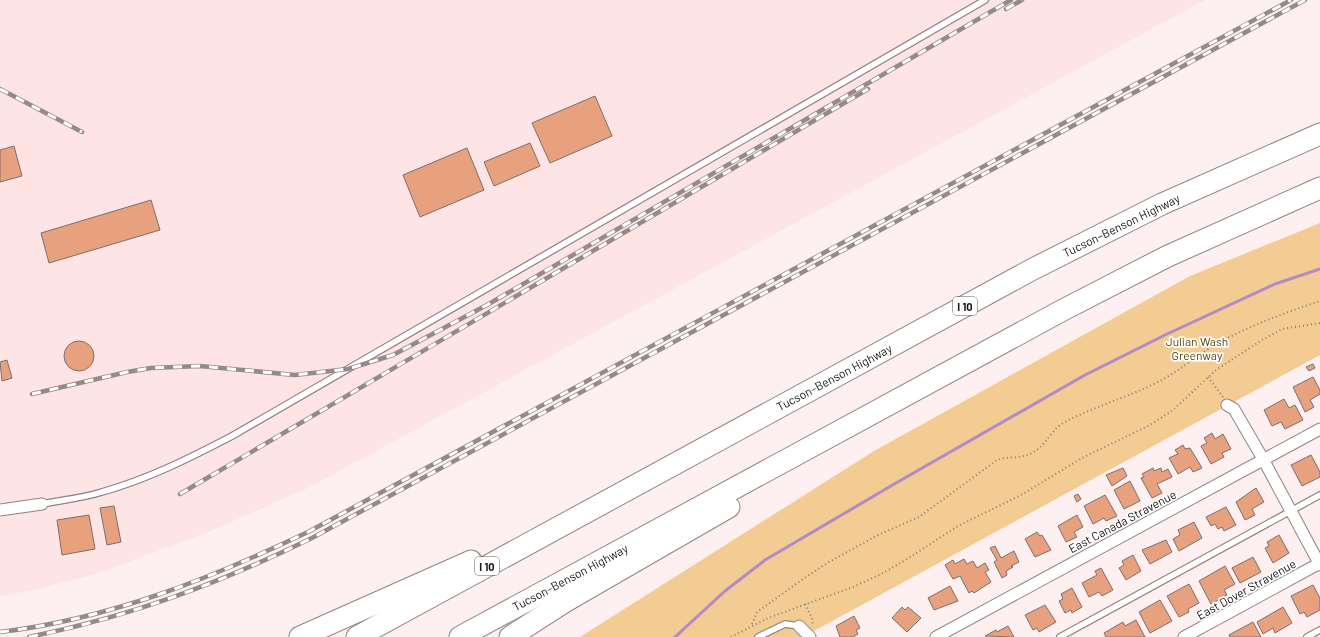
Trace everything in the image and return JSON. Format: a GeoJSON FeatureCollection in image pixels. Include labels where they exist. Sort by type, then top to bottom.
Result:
{"type":"FeatureCollection","features":[{"type":"Feature","properties":{"kind":"highway","name":"Tucson–Benson Highway"},"geometry":{"type":"LineString","coordinates":[[357,637],[1062,254],[1182,195],[1320,134]]}},
{"type":"Feature","properties":{"kind":"highway","name":"Tucson–Benson Highway"},"geometry":{"type":"LineString","coordinates":[[460,637],[1086,298],[1200,241],[1320,188]]}},
{"type":"Feature","properties":{"kind":"highway"},"geometry":{"type":"LineString","coordinates":[[510,637],[572,598],[1086,298]]}},
{"type":"Feature","properties":{"kind":"highway"},"geometry":{"type":"LineString","coordinates":[[300,637],[617,496]]}},
{"type":"Feature","properties":{"kind":"street"},"geometry":{"type":"LineString","coordinates":[[1227,405],[1234,410],[1264,459],[1320,564]]}},
{"type":"Feature","properties":{"kind":"street","name":"East Canada Stravenue"},"geometry":{"type":"LineString","coordinates":[[936,637],[1320,429]]}},
{"type":"Feature","properties":{"kind":"street"},"geometry":{"type":"LineString","coordinates":[[0,510],[42,504]]}},
{"type":"Feature","properties":{"kind":"street","name":"East Dover Stravenue"},"geometry":{"type":"LineString","coordinates":[[1184,637],[1320,564]]}},
{"type":"Feature","properties":{"kind":"street"},"geometry":{"type":"LineString","coordinates":[[799,626],[812,634]]}},
{"type":"Feature","properties":{"kind":"lane"},"geometry":{"type":"LineString","coordinates":[[42,504],[101,493],[148,477],[183,462],[218,444],[986,0]]}},
{"type":"Feature","properties":{"kind":"lane"},"geometry":{"type":"LineString","coordinates":[[1060,637],[1320,495]]}},
{"type":"Feature","properties":{"kind":"lane"},"geometry":{"type":"LineString","coordinates":[[758,637],[785,624],[799,626]]}},
{"type":"Feature","properties":{"kind":"lane"},"geometry":{"type":"LineString","coordinates":[[1307,637],[1320,630]]}},
{"type":"Feature","properties":{"kind":"path"},"geometry":{"type":"LineString","coordinates":[[751,625],[757,612],[769,602],[829,562],[878,535],[919,517],[997,460],[1009,457],[1026,456],[1033,452],[1050,433],[1064,422],[1162,380],[1216,345],[1247,328],[1320,301]]}},
{"type":"Feature","properties":{"kind":"path"},"geometry":{"type":"LineString","coordinates":[[731,637],[751,625],[805,604],[853,588],[881,574],[958,526],[1020,495],[1082,458],[1150,425],[1173,410],[1208,377],[1230,360],[1276,332],[1291,327],[1302,327],[1320,323]]}},
{"type":"Feature","properties":{"kind":"path"},"geometry":{"type":"LineString","coordinates":[[1208,377],[1227,405]]}},
{"type":"Feature","properties":{"kind":"path"},"geometry":{"type":"LineString","coordinates":[[805,604],[812,618],[812,634]]}},
{"type":"Feature","properties":{"kind":"shaded area"},"geometry":{"type":"Polygon","coordinates":[[[0,0],[1205,0],[310,487],[211,531],[96,574],[34,590],[0,596],[0,0]]]}},
{"type":"Feature","properties":{"kind":"green space","name":"Julian Wash Greenway"},"geometry":{"type":"Polygon","coordinates":[[[1320,223],[1320,355],[803,637],[580,637],[874,451],[1190,276],[1320,223]]]}},
{"type":"Feature","properties":{"kind":"building"},"geometry":{"type":"Polygon","coordinates":[[[595,96],[612,136],[550,163],[532,123],[595,96]]]}},
{"type":"Feature","properties":{"kind":"building"},"geometry":{"type":"Polygon","coordinates":[[[530,143],[540,166],[494,186],[484,162],[530,143]]]}},
{"type":"Feature","properties":{"kind":"building"},"geometry":{"type":"Polygon","coordinates":[[[14,146],[22,176],[0,182],[0,150],[14,146]]]}},
{"type":"Feature","properties":{"kind":"building"},"geometry":{"type":"Polygon","coordinates":[[[467,148],[484,190],[420,217],[403,175],[467,148]]]}},
{"type":"Feature","properties":{"kind":"building"},"geometry":{"type":"Polygon","coordinates":[[[151,200],[160,230],[49,263],[41,233],[151,200]]]}},
{"type":"Feature","properties":{"kind":"building"},"geometry":{"type":"Polygon","coordinates":[[[79,341],[90,345],[94,356],[90,367],[79,371],[68,367],[64,356],[68,345],[79,341]]]}},
{"type":"Feature","properties":{"kind":"building"},"geometry":{"type":"Polygon","coordinates":[[[7,360],[12,378],[2,381],[0,362],[7,360]]]}},
{"type":"Feature","properties":{"kind":"building"},"geometry":{"type":"Polygon","coordinates":[[[1313,364],[1315,368],[1309,371],[1306,367],[1313,364]]]}},
{"type":"Feature","properties":{"kind":"building"},"geometry":{"type":"Polygon","coordinates":[[[1313,377],[1320,390],[1320,394],[1310,400],[1314,407],[1305,412],[1293,387],[1313,377]]]}},
{"type":"Feature","properties":{"kind":"building"},"geometry":{"type":"Polygon","coordinates":[[[1284,399],[1289,408],[1295,405],[1303,420],[1285,429],[1281,422],[1272,426],[1264,410],[1284,399]]]}},
{"type":"Feature","properties":{"kind":"building"},"geometry":{"type":"Polygon","coordinates":[[[1212,433],[1215,439],[1223,434],[1231,449],[1222,453],[1224,457],[1211,464],[1201,446],[1207,443],[1204,438],[1212,433]]]}},
{"type":"Feature","properties":{"kind":"building"},"geometry":{"type":"Polygon","coordinates":[[[1183,445],[1185,449],[1190,448],[1202,468],[1193,472],[1190,467],[1178,474],[1169,458],[1178,454],[1175,450],[1183,445]]]}},
{"type":"Feature","properties":{"kind":"building"},"geometry":{"type":"Polygon","coordinates":[[[1311,455],[1320,472],[1320,477],[1302,486],[1291,465],[1311,455]]]}},
{"type":"Feature","properties":{"kind":"building"},"geometry":{"type":"Polygon","coordinates":[[[1123,468],[1127,476],[1112,486],[1106,475],[1123,468]]]}},
{"type":"Feature","properties":{"kind":"building"},"geometry":{"type":"Polygon","coordinates":[[[1153,468],[1154,471],[1161,468],[1162,472],[1168,469],[1172,477],[1157,484],[1162,493],[1152,498],[1141,478],[1144,477],[1142,474],[1153,468]]]}},
{"type":"Feature","properties":{"kind":"building"},"geometry":{"type":"Polygon","coordinates":[[[1130,481],[1140,501],[1124,509],[1114,490],[1130,481]]]}},
{"type":"Feature","properties":{"kind":"building"},"geometry":{"type":"Polygon","coordinates":[[[1256,488],[1264,502],[1252,509],[1255,515],[1245,520],[1236,502],[1256,488]]]}},
{"type":"Feature","properties":{"kind":"building"},"geometry":{"type":"Polygon","coordinates":[[[1078,494],[1081,499],[1077,502],[1074,496],[1078,494]]]}},
{"type":"Feature","properties":{"kind":"building"},"geometry":{"type":"Polygon","coordinates":[[[1105,495],[1117,516],[1106,521],[1104,518],[1093,524],[1084,506],[1105,495]]]}},
{"type":"Feature","properties":{"kind":"building"},"geometry":{"type":"Polygon","coordinates":[[[114,506],[121,542],[107,545],[100,508],[114,506]]]}},
{"type":"Feature","properties":{"kind":"building"},"geometry":{"type":"Polygon","coordinates":[[[1226,507],[1236,525],[1224,531],[1222,527],[1218,529],[1215,524],[1211,526],[1206,517],[1226,507]]]}},
{"type":"Feature","properties":{"kind":"building"},"geometry":{"type":"Polygon","coordinates":[[[89,515],[95,549],[62,555],[57,520],[89,515]]]}},
{"type":"Feature","properties":{"kind":"building"},"geometry":{"type":"Polygon","coordinates":[[[1077,515],[1083,527],[1074,532],[1077,537],[1066,542],[1058,526],[1077,515]]]}},
{"type":"Feature","properties":{"kind":"building"},"geometry":{"type":"Polygon","coordinates":[[[1194,522],[1202,538],[1179,551],[1173,539],[1180,535],[1178,530],[1194,522]]]}},
{"type":"Feature","properties":{"kind":"building"},"geometry":{"type":"Polygon","coordinates":[[[1037,532],[1040,536],[1042,535],[1051,550],[1035,557],[1025,539],[1037,532]]]}},
{"type":"Feature","properties":{"kind":"building"},"geometry":{"type":"Polygon","coordinates":[[[1279,535],[1289,553],[1273,563],[1265,548],[1269,546],[1267,542],[1279,535]]]}},
{"type":"Feature","properties":{"kind":"building"},"geometry":{"type":"Polygon","coordinates":[[[1166,540],[1172,552],[1150,564],[1142,550],[1166,540]]]}},
{"type":"Feature","properties":{"kind":"building"},"geometry":{"type":"Polygon","coordinates":[[[995,546],[1001,558],[1014,551],[1019,562],[1011,566],[1013,567],[1006,571],[1007,575],[1002,578],[994,562],[997,560],[990,548],[995,546]]]}},
{"type":"Feature","properties":{"kind":"building"},"geometry":{"type":"Polygon","coordinates":[[[1133,555],[1141,571],[1126,580],[1119,568],[1124,565],[1122,561],[1133,555]]]}},
{"type":"Feature","properties":{"kind":"building"},"geometry":{"type":"Polygon","coordinates":[[[1253,557],[1261,572],[1240,583],[1232,568],[1253,557]]]}},
{"type":"Feature","properties":{"kind":"building"},"geometry":{"type":"Polygon","coordinates":[[[964,559],[967,564],[973,561],[977,568],[985,563],[989,570],[985,572],[991,582],[974,593],[972,591],[969,593],[960,576],[953,579],[945,565],[953,560],[955,564],[964,559]]]}},
{"type":"Feature","properties":{"kind":"building"},"geometry":{"type":"Polygon","coordinates":[[[1225,566],[1235,584],[1224,590],[1227,595],[1211,604],[1199,581],[1225,566]]]}},
{"type":"Feature","properties":{"kind":"building"},"geometry":{"type":"Polygon","coordinates":[[[1101,568],[1113,590],[1102,596],[1099,592],[1089,597],[1082,583],[1097,575],[1095,571],[1101,568]]]}},
{"type":"Feature","properties":{"kind":"building"},"geometry":{"type":"Polygon","coordinates":[[[1189,584],[1199,603],[1188,609],[1189,612],[1179,617],[1167,596],[1189,584]]]}},
{"type":"Feature","properties":{"kind":"building"},"geometry":{"type":"Polygon","coordinates":[[[1313,585],[1320,598],[1320,610],[1307,617],[1304,612],[1300,614],[1291,596],[1313,585]]]}},
{"type":"Feature","properties":{"kind":"building"},"geometry":{"type":"Polygon","coordinates":[[[950,586],[958,601],[934,610],[928,598],[950,586]]]}},
{"type":"Feature","properties":{"kind":"building"},"geometry":{"type":"Polygon","coordinates":[[[1072,588],[1082,607],[1072,613],[1071,610],[1065,613],[1059,601],[1063,599],[1061,594],[1072,588]]]}},
{"type":"Feature","properties":{"kind":"building"},"geometry":{"type":"Polygon","coordinates":[[[1160,600],[1172,621],[1150,633],[1139,612],[1160,600]]]}},
{"type":"Feature","properties":{"kind":"building"},"geometry":{"type":"Polygon","coordinates":[[[1045,605],[1056,622],[1039,632],[1037,628],[1033,630],[1025,615],[1045,605]]]}},
{"type":"Feature","properties":{"kind":"building"},"geometry":{"type":"Polygon","coordinates":[[[902,607],[905,610],[908,607],[921,618],[907,632],[892,618],[902,607]]]}},
{"type":"Feature","properties":{"kind":"building"},"geometry":{"type":"Polygon","coordinates":[[[1283,607],[1292,623],[1275,633],[1273,628],[1263,634],[1257,622],[1283,607]]]}},
{"type":"Feature","properties":{"kind":"building"},"geometry":{"type":"Polygon","coordinates":[[[854,616],[860,628],[856,630],[858,634],[853,637],[840,637],[836,626],[854,616]]]}},
{"type":"Feature","properties":{"kind":"building"},"geometry":{"type":"Polygon","coordinates":[[[1136,620],[1145,637],[1106,637],[1104,633],[1123,622],[1125,626],[1136,620]]]}},
{"type":"Feature","properties":{"kind":"building"},"geometry":{"type":"Polygon","coordinates":[[[1253,622],[1261,637],[1230,637],[1229,635],[1253,622]]]}},
{"type":"Feature","properties":{"kind":"building"},"geometry":{"type":"Polygon","coordinates":[[[1008,626],[1014,637],[985,636],[996,630],[997,632],[1008,626]]]}},
{"type":"Feature","properties":{"kind":"waterway"},"geometry":{"type":"LineString","coordinates":[[675,637],[725,591],[765,560],[1085,375],[1165,335],[1275,284],[1320,269]]}},
{"type":"Feature","properties":{"kind":"railway"},"geometry":{"type":"LineString","coordinates":[[32,394],[127,372],[151,368],[200,366],[295,375],[348,369],[393,355],[487,305],[1011,0]]}},
{"type":"Feature","properties":{"kind":"railway"},"geometry":{"type":"LineString","coordinates":[[1006,9],[1022,0]]}},
{"type":"Feature","properties":{"kind":"railway"},"geometry":{"type":"LineString","coordinates":[[0,632],[81,618],[158,595],[234,566],[308,532],[1291,0]]}},
{"type":"Feature","properties":{"kind":"railway"},"geometry":{"type":"LineString","coordinates":[[29,637],[67,629],[139,609],[174,597],[243,570],[312,538],[1305,0]]}},
{"type":"Feature","properties":{"kind":"railway"},"geometry":{"type":"LineString","coordinates":[[0,89],[82,132]]}},
{"type":"Feature","properties":{"kind":"railway"},"geometry":{"type":"LineString","coordinates":[[180,494],[868,89]]}}]}
